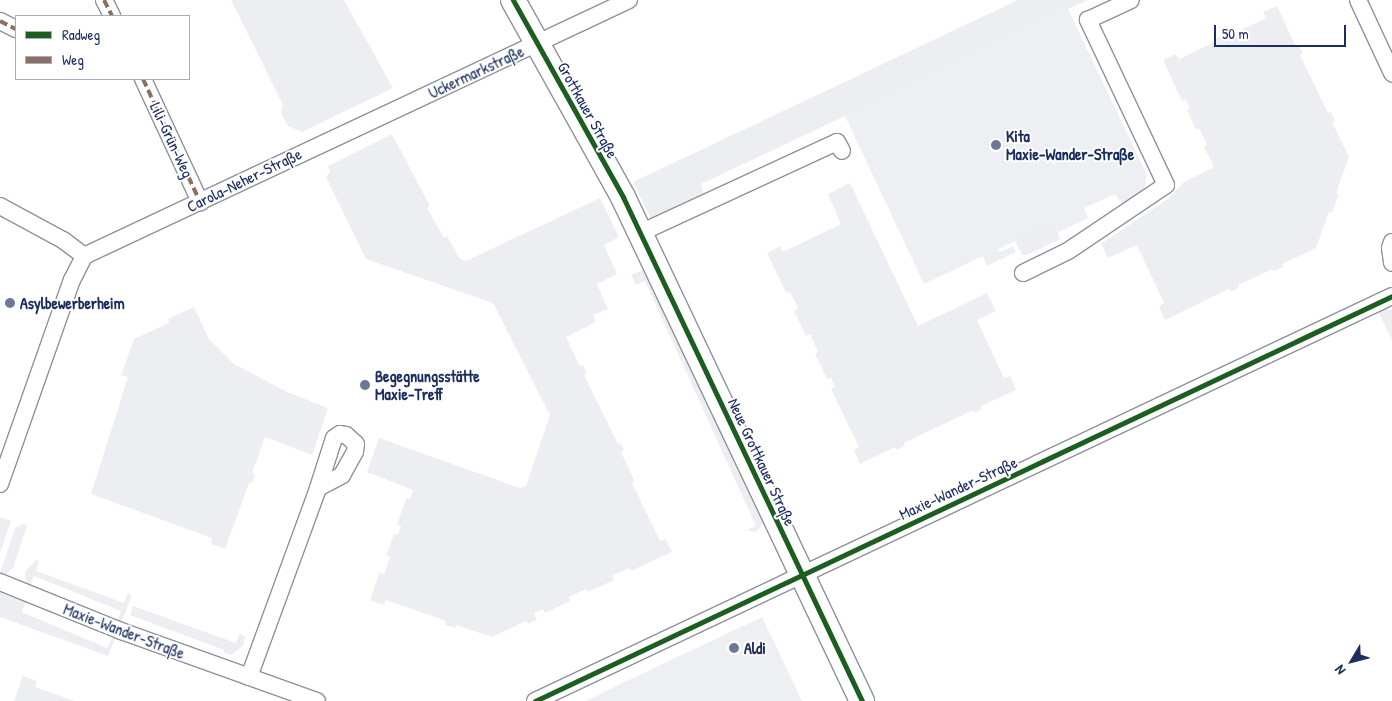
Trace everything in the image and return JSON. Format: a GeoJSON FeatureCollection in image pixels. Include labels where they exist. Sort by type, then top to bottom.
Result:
{"type":"FeatureCollection","features":[{"type":"Feature","properties":{"kind":"street"},"geometry":{"type":"LineString","coordinates":[[104,0],[112,15]]}},
{"type":"Feature","properties":{"kind":"street","name":"Grottkauer Straße"},"geometry":{"type":"LineString","coordinates":[[513,0],[640,233]]}},
{"type":"Feature","properties":{"kind":"street","name":"Uckermarkstraße"},"geometry":{"type":"LineString","coordinates":[[403,105],[630,0]]}},
{"type":"Feature","properties":{"kind":"street"},"geometry":{"type":"LineString","coordinates":[[1023,272],[1068,251],[1166,186],[1088,20],[1131,0]]}},
{"type":"Feature","properties":{"kind":"street"},"geometry":{"type":"LineString","coordinates":[[1358,0],[1392,73]]}},
{"type":"Feature","properties":{"kind":"street"},"geometry":{"type":"LineString","coordinates":[[0,21],[15,28]]}},
{"type":"Feature","properties":{"kind":"street","name":"Lili-Grün-Weg"},"geometry":{"type":"LineString","coordinates":[[143,80],[200,202]]}},
{"type":"Feature","properties":{"kind":"street","name":"Carola-Neher-Straße"},"geometry":{"type":"LineString","coordinates":[[84,256],[403,105]]}},
{"type":"Feature","properties":{"kind":"street"},"geometry":{"type":"LineString","coordinates":[[640,233],[837,142],[842,151]]}},
{"type":"Feature","properties":{"kind":"street"},"geometry":{"type":"LineString","coordinates":[[0,206],[63,240],[84,256],[72,280],[0,484]]}},
{"type":"Feature","properties":{"kind":"street","name":"Neue Grottkauer Straße"},"geometry":{"type":"LineString","coordinates":[[640,233],[862,701]]}},
{"type":"Feature","properties":{"kind":"street"},"geometry":{"type":"LineString","coordinates":[[1392,242],[1390,248],[1392,263]]}},
{"type":"Feature","properties":{"kind":"street","name":"Maxie-Wander-Straße"},"geometry":{"type":"LineString","coordinates":[[535,701],[1392,296]]}},
{"type":"Feature","properties":{"kind":"street"},"geometry":{"type":"LineString","coordinates":[[249,677],[318,488]]}},
{"type":"Feature","properties":{"kind":"street","name":"Maxie-Wander-Straße"},"geometry":{"type":"LineString","coordinates":[[0,582],[121,631],[317,701]]}},
{"type":"Feature","properties":{"kind":"shaded area"},"geometry":{"type":"Polygon","coordinates":[[[231,0],[344,0],[393,88],[302,132],[288,126],[281,113],[283,105],[231,0]]]}},
{"type":"Feature","properties":{"kind":"shaded area"},"geometry":{"type":"Polygon","coordinates":[[[1018,0],[1088,0],[1068,9],[1067,7],[701,184],[705,197],[652,221],[633,182],[1018,0]]]}},
{"type":"Feature","properties":{"kind":"shaded area"},"geometry":{"type":"Polygon","coordinates":[[[1277,6],[1296,47],[1299,46],[1303,53],[1300,55],[1328,113],[1331,112],[1335,121],[1332,122],[1349,157],[1336,193],[1339,194],[1332,213],[1329,212],[1316,248],[1282,264],[1283,267],[1274,271],[1272,269],[1238,285],[1239,288],[1231,292],[1229,289],[1165,320],[1159,306],[1164,303],[1137,245],[1108,258],[1101,244],[1169,198],[1184,182],[1214,167],[1204,147],[1207,145],[1199,128],[1196,130],[1187,110],[1190,108],[1186,99],[1182,101],[1163,60],[1176,54],[1179,59],[1214,42],[1213,40],[1229,32],[1231,35],[1266,18],[1263,12],[1277,6]]]}},
{"type":"Feature","properties":{"kind":"shaded area","name":"Kita Maxie-Wander-Straße"},"geometry":{"type":"Polygon","coordinates":[[[1067,7],[1147,175],[1144,189],[1122,204],[1115,194],[1084,208],[1088,218],[1059,232],[1055,223],[998,249],[999,252],[1013,246],[1016,252],[987,266],[983,256],[924,284],[844,114],[1067,7]]]}},
{"type":"Feature","properties":{"kind":"shaded area"},"geometry":{"type":"Polygon","coordinates":[[[392,134],[430,206],[427,208],[444,238],[447,236],[460,259],[466,261],[600,198],[619,237],[604,245],[617,274],[597,284],[608,309],[593,315],[596,322],[566,337],[580,366],[583,365],[587,373],[584,375],[618,444],[620,443],[624,450],[621,452],[635,482],[632,483],[660,541],[666,539],[672,552],[631,571],[629,568],[612,576],[614,580],[588,592],[586,589],[569,597],[570,601],[545,613],[543,609],[534,613],[537,620],[528,624],[526,621],[492,637],[456,625],[455,628],[445,625],[446,621],[386,600],[384,605],[370,600],[379,573],[384,574],[390,557],[386,555],[394,534],[398,535],[401,526],[397,525],[406,498],[410,499],[413,490],[367,472],[379,438],[520,488],[526,486],[550,415],[493,303],[366,259],[326,177],[330,172],[328,166],[392,134]]]}},
{"type":"Feature","properties":{"kind":"shaded area"},"geometry":{"type":"Polygon","coordinates":[[[850,183],[918,326],[987,293],[996,311],[977,320],[1004,378],[1010,376],[1016,390],[981,406],[982,409],[974,413],[973,410],[904,443],[905,446],[897,450],[895,447],[860,464],[854,450],[859,447],[831,389],[835,387],[831,378],[827,379],[815,354],[818,352],[810,334],[806,336],[794,311],[798,308],[790,292],[786,293],[767,253],[780,246],[783,252],[841,224],[828,194],[850,183]]]}},
{"type":"Feature","properties":{"kind":"shaded area"},"geometry":{"type":"Polygon","coordinates":[[[1055,222],[1060,239],[1027,255],[1022,255],[1015,241],[1055,222]]]}},
{"type":"Feature","properties":{"kind":"shaded area"},"geometry":{"type":"Polygon","coordinates":[[[645,269],[764,522],[756,532],[747,530],[756,526],[645,281],[636,285],[631,275],[645,269]]]}},
{"type":"Feature","properties":{"kind":"shaded area"},"geometry":{"type":"Polygon","coordinates":[[[194,307],[209,339],[234,364],[287,392],[328,408],[312,455],[265,437],[252,473],[255,475],[252,483],[249,483],[225,549],[211,544],[212,538],[91,494],[128,377],[121,375],[134,339],[169,323],[168,319],[194,307]]]}},
{"type":"Feature","properties":{"kind":"shaded area"},"geometry":{"type":"Polygon","coordinates":[[[1384,309],[1392,310],[1392,340],[1378,311],[1384,309]]]}},
{"type":"Feature","properties":{"kind":"shaded area"},"geometry":{"type":"Polygon","coordinates":[[[0,517],[11,521],[0,553],[0,517]]]}},
{"type":"Feature","properties":{"kind":"shaded area"},"geometry":{"type":"Polygon","coordinates":[[[23,524],[27,525],[13,568],[5,575],[0,573],[15,528],[23,524]]]}},
{"type":"Feature","properties":{"kind":"shaded area"},"geometry":{"type":"Polygon","coordinates":[[[36,560],[39,561],[36,571],[124,603],[128,593],[132,595],[121,623],[117,621],[121,611],[34,576],[30,586],[27,585],[25,572],[36,560]]]}},
{"type":"Feature","properties":{"kind":"shaded area"},"geometry":{"type":"Polygon","coordinates":[[[0,593],[26,602],[22,612],[107,648],[112,638],[115,639],[108,656],[0,617],[0,593]]]}},
{"type":"Feature","properties":{"kind":"shaded area"},"geometry":{"type":"Polygon","coordinates":[[[133,606],[236,643],[240,633],[245,637],[243,646],[231,655],[224,653],[224,650],[130,615],[133,606]]]}},
{"type":"Feature","properties":{"kind":"shaded area","name":"Aldi"},"geometry":{"type":"Polygon","coordinates":[[[762,617],[802,701],[586,701],[633,678],[762,617]]]}},
{"type":"Feature","properties":{"kind":"shaded area"},"geometry":{"type":"Polygon","coordinates":[[[23,676],[37,681],[35,687],[74,701],[14,701],[23,676]]]}},
{"type":"Feature","properties":{"kind":"marked path"},"geometry":{"type":"LineString","coordinates":[[104,0],[112,15]]}},
{"type":"Feature","properties":{"kind":"marked path"},"geometry":{"type":"LineString","coordinates":[[0,21],[15,28]]}},
{"type":"Feature","properties":{"kind":"marked path"},"geometry":{"type":"LineString","coordinates":[[143,80],[200,202]]}},
{"type":"Feature","properties":{"kind":"cycle path"},"geometry":{"type":"LineString","coordinates":[[513,0],[623,197],[862,701]]}},
{"type":"Feature","properties":{"kind":"cycle path"},"geometry":{"type":"LineString","coordinates":[[535,701],[1392,296]]}},
{"type":"Feature","properties":{"kind":"place","name":"Kita Maxie-Wander-Straße"},"geometry":{"type":"Point","coordinates":[996,145]}},
{"type":"Feature","properties":{"kind":"place","name":"Asylbewerberheim"},"geometry":{"type":"Point","coordinates":[10,303]}},
{"type":"Feature","properties":{"kind":"place","name":"Begegnungsstätte Maxie-Treff"},"geometry":{"type":"Point","coordinates":[365,385]}},
{"type":"Feature","properties":{"kind":"place","name":"Aldi"},"geometry":{"type":"Point","coordinates":[734,648]}}]}
